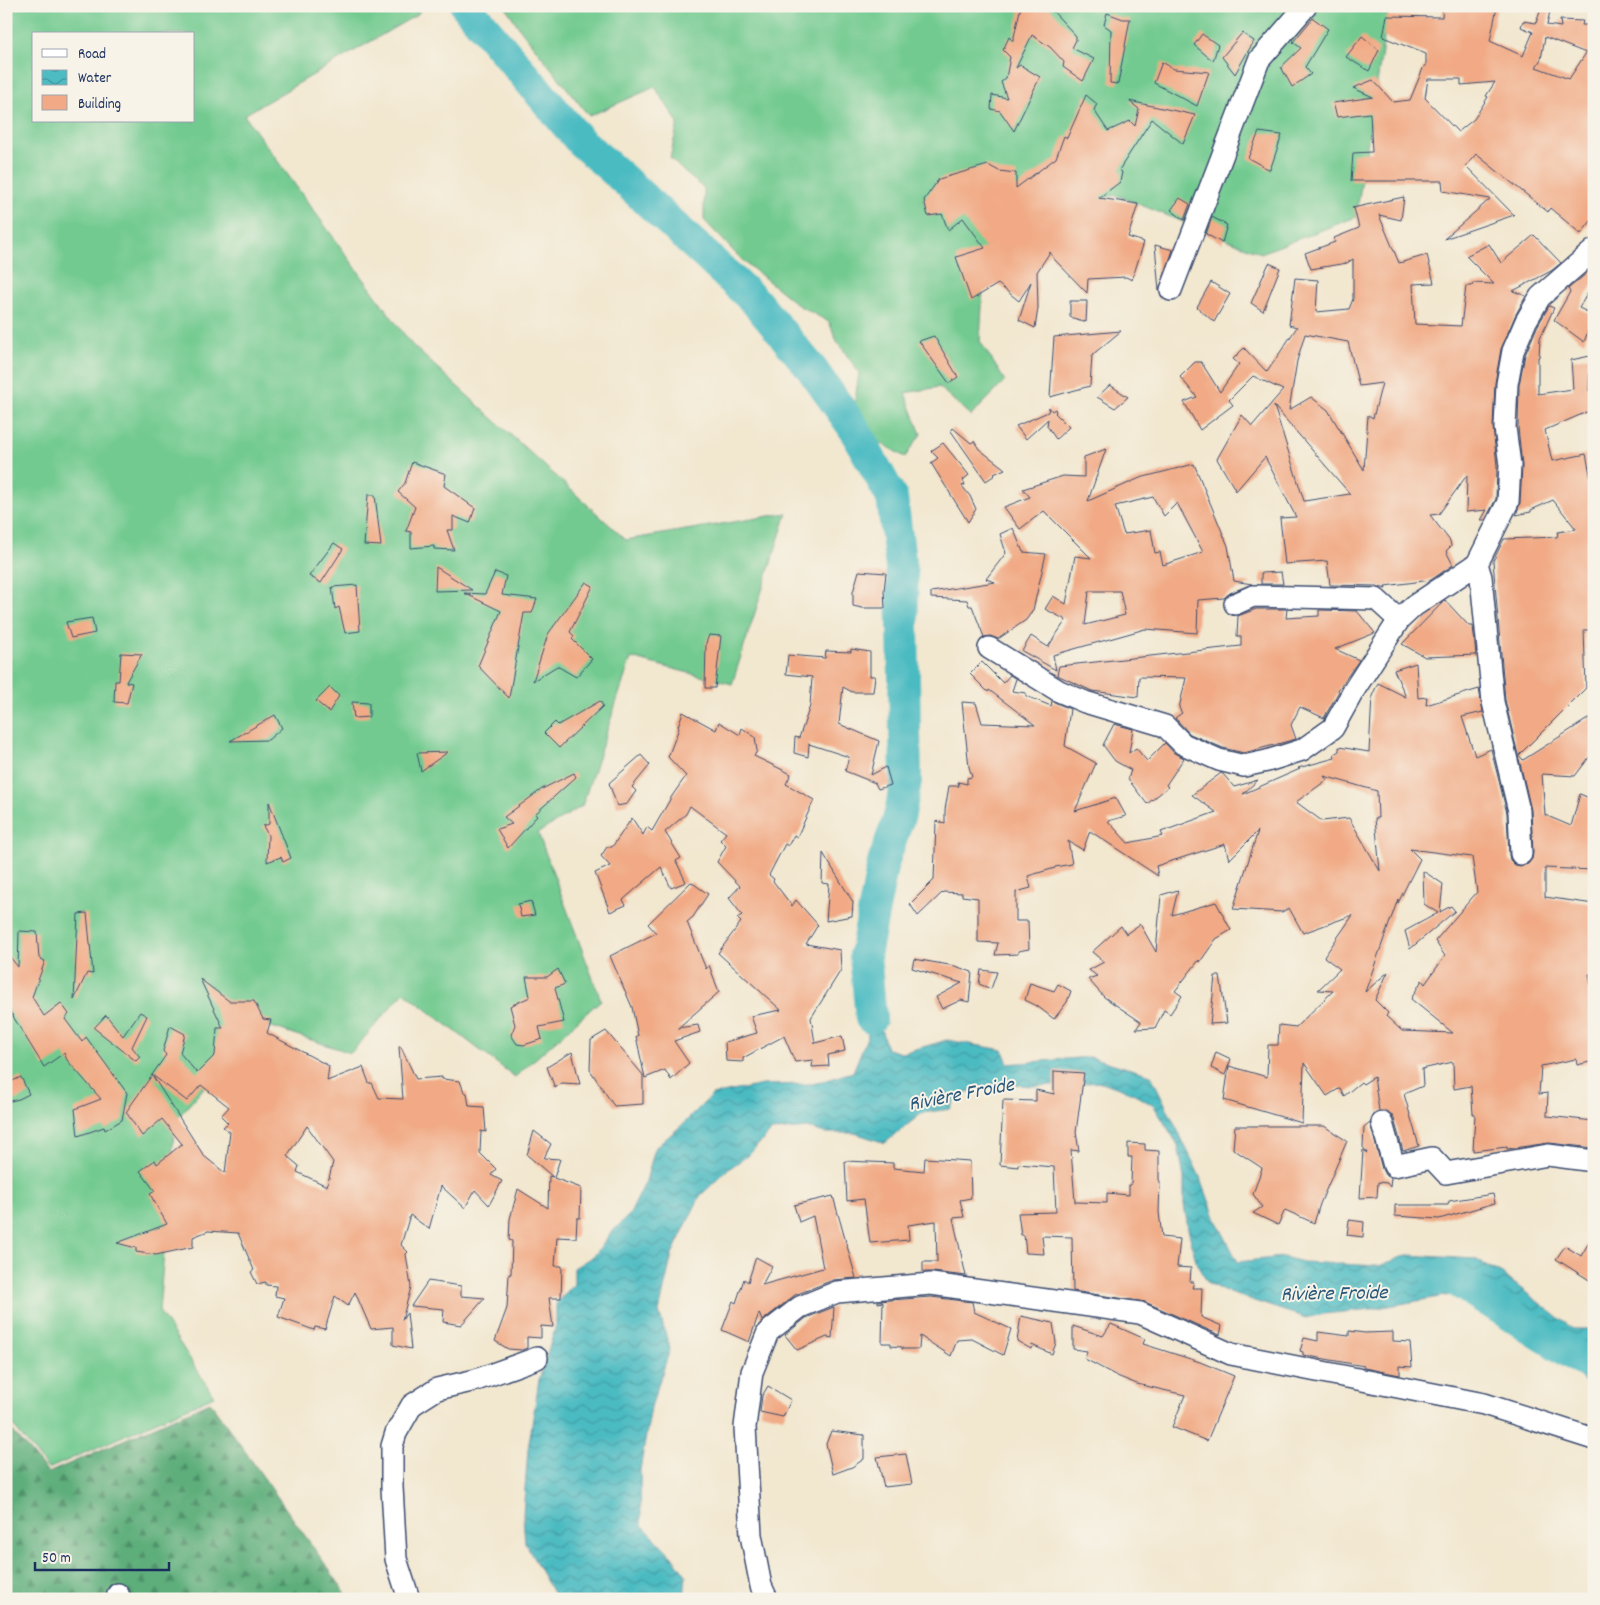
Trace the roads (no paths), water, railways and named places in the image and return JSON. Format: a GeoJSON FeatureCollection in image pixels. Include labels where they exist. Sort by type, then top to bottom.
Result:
{"type":"FeatureCollection","features":[{"type":"Feature","properties":{"kind":"street"},"geometry":{"type":"LineString","coordinates":[[1171,290],[1259,60],[1306,6]]}},
{"type":"Feature","properties":{"kind":"street"},"geometry":{"type":"LineString","coordinates":[[989,648],[1059,692],[1085,702],[1164,726],[1183,744],[1219,760],[1244,766],[1302,750],[1333,728],[1354,690],[1399,620],[1414,606],[1477,564],[1508,502],[1510,465],[1505,428],[1507,384],[1513,351],[1526,321],[1540,297],[1594,250]]}},
{"type":"Feature","properties":{"kind":"street"},"geometry":{"type":"LineString","coordinates":[[1477,564],[1481,577],[1493,702],[1519,811],[1521,854]]}},
{"type":"Feature","properties":{"kind":"street"},"geometry":{"type":"LineString","coordinates":[[1235,604],[1253,596],[1376,599],[1399,620]]}},
{"type":"Feature","properties":{"kind":"street"},"geometry":{"type":"LineString","coordinates":[[1382,1122],[1394,1166],[1432,1158],[1446,1173],[1548,1155],[1594,1161]]}},
{"type":"Feature","properties":{"kind":"street"},"geometry":{"type":"LineString","coordinates":[[767,1599],[761,1586],[751,1535],[745,1427],[752,1372],[768,1332],[800,1307],[837,1292],[931,1284],[1140,1313],[1231,1354],[1484,1404],[1594,1440]]}},
{"type":"Feature","properties":{"kind":"street"},"geometry":{"type":"LineString","coordinates":[[409,1599],[396,1559],[392,1446],[396,1433],[412,1405],[437,1389],[476,1380],[537,1358]]}},
{"type":"Feature","properties":{"kind":"water"},"geometry":{"type":"Polygon","coordinates":[[[865,975],[872,993],[887,1049],[902,1053],[947,1040],[1003,1050],[1008,1064],[1090,1057],[1151,1075],[1201,1179],[1216,1220],[1238,1262],[1283,1257],[1303,1262],[1379,1266],[1407,1255],[1475,1259],[1502,1274],[1573,1329],[1594,1329],[1594,1389],[1486,1293],[1456,1294],[1372,1309],[1323,1314],[1306,1318],[1230,1293],[1208,1283],[1197,1265],[1188,1229],[1184,1204],[1184,1178],[1178,1145],[1154,1106],[1133,1093],[1102,1082],[1036,1086],[991,1084],[958,1095],[950,1109],[922,1113],[885,1143],[855,1133],[825,1133],[808,1128],[772,1131],[747,1156],[727,1170],[700,1196],[672,1254],[659,1312],[670,1349],[651,1407],[640,1470],[641,1524],[672,1556],[686,1575],[684,1599],[556,1598],[525,1543],[523,1515],[528,1449],[539,1380],[556,1325],[556,1304],[574,1284],[574,1268],[595,1255],[609,1235],[630,1214],[646,1181],[655,1148],[682,1125],[712,1095],[763,1085],[813,1084],[853,1072],[868,1035],[861,1011],[865,975]]]}},
{"type":"Feature","properties":{"kind":"waterway"},"geometry":{"type":"LineString","coordinates":[[466,6],[581,142],[755,301],[811,368],[853,427],[892,498],[902,575],[906,780],[900,814],[883,863],[865,955],[871,1018]]}},
{"type":"Feature","properties":{"kind":"waterway","name":"Rivière Froide"},"geometry":{"type":"LineString","coordinates":[[1437,1280],[1450,1277],[1594,1368]]}}]}
